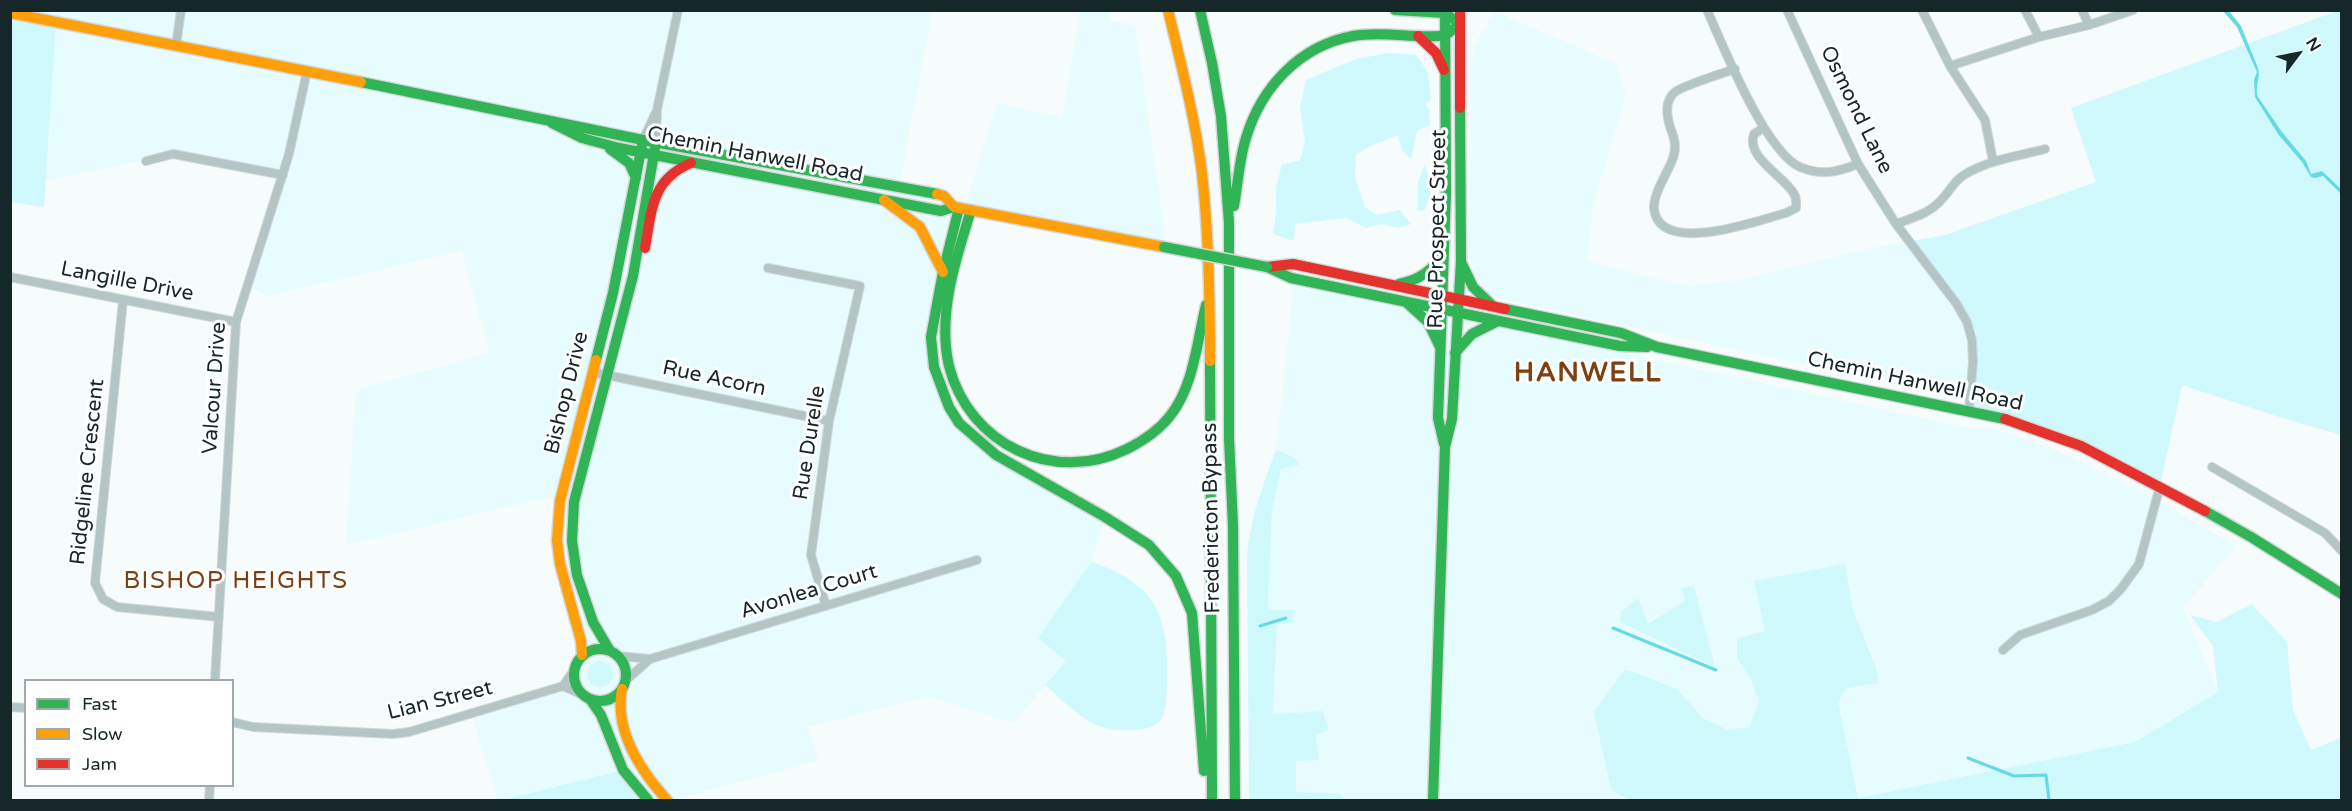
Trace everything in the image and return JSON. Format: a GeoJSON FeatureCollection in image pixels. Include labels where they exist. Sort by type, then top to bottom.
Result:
{"type":"FeatureCollection","features":[{"type":"Feature","properties":{"kind":"main road"},"geometry":{"type":"LineString","coordinates":[[971,210],[957,258],[947,314],[946,337],[955,385],[981,424],[996,438],[1018,451],[1061,464],[1083,463],[1103,458],[1137,444],[1154,432],[1171,416],[1182,393],[1192,367],[1210,288],[1202,173],[1190,98],[1168,10]]}},
{"type":"Feature","properties":{"kind":"main road"},"geometry":{"type":"LineString","coordinates":[[1200,10],[1221,101],[1227,168],[1229,234]]}},
{"type":"Feature","properties":{"kind":"main road"},"geometry":{"type":"LineString","coordinates":[[1229,234],[1246,137],[1257,108],[1267,92],[1291,64],[1310,51],[1333,40],[1354,35],[1444,36],[1460,24],[1445,12],[1395,10]]}},
{"type":"Feature","properties":{"kind":"main road","name":"Rue Prospect Street"},"geometry":{"type":"LineString","coordinates":[[1433,801],[1445,447],[1452,419],[1461,261],[1460,10]]}},
{"type":"Feature","properties":{"kind":"main road","name":"Rue Prospect Street"},"geometry":{"type":"LineString","coordinates":[[1445,12],[1446,193],[1438,418],[1445,447]]}},
{"type":"Feature","properties":{"kind":"main road"},"geometry":{"type":"LineString","coordinates":[[10,13],[176,46]]}},
{"type":"Feature","properties":{"kind":"main road"},"geometry":{"type":"LineString","coordinates":[[1418,36],[1436,53],[1444,70]]}},
{"type":"Feature","properties":{"kind":"main road","name":"Chemin Hanwell Road"},"geometry":{"type":"LineString","coordinates":[[176,46],[643,140],[904,187],[944,196],[956,207]]}},
{"type":"Feature","properties":{"kind":"main road","name":"Chemin Hanwell Road"},"geometry":{"type":"LineString","coordinates":[[552,122],[558,128],[599,143],[654,155],[941,211],[956,207],[1267,267],[1291,278],[1620,346],[1657,347]]}},
{"type":"Feature","properties":{"kind":"main road","name":"Bishop Drive"},"geometry":{"type":"LineString","coordinates":[[582,655],[581,641],[560,564],[558,519],[560,501],[613,293],[643,140]]}},
{"type":"Feature","properties":{"kind":"main road","name":"Bishop Drive"},"geometry":{"type":"LineString","coordinates":[[614,653],[598,634],[577,575],[572,541],[574,502],[633,276],[656,142]]}},
{"type":"Feature","properties":{"kind":"main road"},"geometry":{"type":"LineString","coordinates":[[599,143],[624,158],[636,177]]}},
{"type":"Feature","properties":{"kind":"main road"},"geometry":{"type":"LineString","coordinates":[[633,276],[644,254],[656,193],[661,182],[679,167],[693,162]]}},
{"type":"Feature","properties":{"kind":"main road"},"geometry":{"type":"LineString","coordinates":[[884,200],[889,206],[907,215],[915,223],[943,272]]}},
{"type":"Feature","properties":{"kind":"main road"},"geometry":{"type":"LineString","coordinates":[[956,207],[931,337],[934,368],[949,407],[959,423],[996,455],[1105,517],[1149,545],[1176,576],[1192,613],[1206,801]]}},
{"type":"Feature","properties":{"kind":"main road","name":"Fredericton Bypass"},"geometry":{"type":"LineString","coordinates":[[1229,234],[1229,440],[1233,536],[1235,801]]}},
{"type":"Feature","properties":{"kind":"main road"},"geometry":{"type":"LineString","coordinates":[[1394,285],[1413,282],[1428,274],[1437,265],[1445,251]]}},
{"type":"Feature","properties":{"kind":"main road"},"geometry":{"type":"LineString","coordinates":[[1461,261],[1473,288],[1496,308]]}},
{"type":"Feature","properties":{"kind":"main road","name":"Chemin Hanwell Road"},"geometry":{"type":"LineString","coordinates":[[1267,267],[1293,264],[1621,333],[1657,347],[1969,410],[2021,423],[2081,446],[2160,486],[2251,537],[2342,594]]}},
{"type":"Feature","properties":{"kind":"main road","name":"Fredericton Bypass"},"geometry":{"type":"LineString","coordinates":[[1210,288],[1212,801]]}},
{"type":"Feature","properties":{"kind":"main road"},"geometry":{"type":"LineString","coordinates":[[1404,301],[1426,318],[1441,349]]}},
{"type":"Feature","properties":{"kind":"main road"},"geometry":{"type":"LineString","coordinates":[[1454,353],[1473,332],[1499,321]]}},
{"type":"Feature","properties":{"kind":"main road"},"geometry":{"type":"LineString","coordinates":[[648,801],[624,770],[601,715],[574,679],[574,670],[582,655],[596,649],[614,653],[623,663],[623,685],[619,708],[623,724],[637,759],[667,801]]}},
{"type":"Feature","properties":{"kind":"main road"},"geometry":{"type":"LineString","coordinates":[[586,697],[608,700],[616,696],[623,685]]}},
{"type":"Feature","properties":{"kind":"street"},"geometry":{"type":"LineString","coordinates":[[176,46],[181,10]]}},
{"type":"Feature","properties":{"kind":"street"},"geometry":{"type":"LineString","coordinates":[[656,142],[657,110],[678,10]]}},
{"type":"Feature","properties":{"kind":"street"},"geometry":{"type":"LineString","coordinates":[[1707,10],[1763,128],[1784,156],[1800,167],[1822,172],[1837,172],[1858,164]]}},
{"type":"Feature","properties":{"kind":"street","name":"Osmond Lane"},"geometry":{"type":"LineString","coordinates":[[1787,10],[1858,164],[1896,224],[1949,294],[1966,322],[1972,340],[1973,362],[1969,410]]}},
{"type":"Feature","properties":{"kind":"street"},"geometry":{"type":"LineString","coordinates":[[1922,10],[1950,66],[1985,120],[1993,161]]}},
{"type":"Feature","properties":{"kind":"street"},"geometry":{"type":"LineString","coordinates":[[2025,10],[2039,37]]}},
{"type":"Feature","properties":{"kind":"street"},"geometry":{"type":"LineString","coordinates":[[2082,10],[2089,25]]}},
{"type":"Feature","properties":{"kind":"street"},"geometry":{"type":"LineString","coordinates":[[1950,66],[2133,10]]}},
{"type":"Feature","properties":{"kind":"street"},"geometry":{"type":"LineString","coordinates":[[1735,69],[1675,92],[1668,104],[1668,118],[1676,152],[1654,207],[1657,219],[1666,229],[1682,234],[1719,231],[1797,208],[1794,192],[1766,166],[1753,145],[1754,134],[1763,128]]}},
{"type":"Feature","properties":{"kind":"street","name":"Valcour Drive"},"geometry":{"type":"LineString","coordinates":[[215,679],[236,322],[283,176],[307,71]]}},
{"type":"Feature","properties":{"kind":"street"},"geometry":{"type":"LineString","coordinates":[[643,140],[657,110]]}},
{"type":"Feature","properties":{"kind":"street"},"geometry":{"type":"LineString","coordinates":[[1896,224],[1926,212],[1942,200],[1953,184],[1963,176],[1993,161],[2045,149]]}},
{"type":"Feature","properties":{"kind":"street"},"geometry":{"type":"LineString","coordinates":[[146,161],[173,154],[283,176]]}},
{"type":"Feature","properties":{"kind":"street","name":"Rue Durelle"},"geometry":{"type":"LineString","coordinates":[[768,268],[860,286],[829,421],[811,555],[826,606]]}},
{"type":"Feature","properties":{"kind":"street","name":"Langille Drive"},"geometry":{"type":"LineString","coordinates":[[10,277],[236,322]]}},
{"type":"Feature","properties":{"kind":"street","name":"Ridgeline Crescent"},"geometry":{"type":"LineString","coordinates":[[123,300],[95,583],[104,599],[117,608],[219,616]]}},
{"type":"Feature","properties":{"kind":"street","name":"Rue Acorn"},"geometry":{"type":"LineString","coordinates":[[592,372],[829,421]]}},
{"type":"Feature","properties":{"kind":"street"},"geometry":{"type":"LineString","coordinates":[[2212,467],[2325,533],[2342,551]]}},
{"type":"Feature","properties":{"kind":"street"},"geometry":{"type":"LineString","coordinates":[[2003,650],[2020,635],[2092,610],[2109,601],[2121,589],[2139,564],[2160,486]]}},
{"type":"Feature","properties":{"kind":"street","name":"Avonlea Court"},"geometry":{"type":"LineString","coordinates":[[614,653],[650,659],[977,560]]}},
{"type":"Feature","properties":{"kind":"street","name":"Avonlea Court"},"geometry":{"type":"LineString","coordinates":[[623,685],[650,659]]}},
{"type":"Feature","properties":{"kind":"street"},"geometry":{"type":"LineString","coordinates":[[574,670],[562,686],[586,697]]}},
{"type":"Feature","properties":{"kind":"street","name":"Lian Street"},"geometry":{"type":"LineString","coordinates":[[234,722],[253,727],[393,734],[417,730],[562,686]]}},
{"type":"Feature","properties":{"kind":"street","name":"Lian Street"},"geometry":{"type":"LineString","coordinates":[[234,731],[253,727]]}},
{"type":"Feature","properties":{"kind":"shaded area"},"geometry":{"type":"Polygon","coordinates":[[[10,11],[932,11],[899,187],[932,193],[962,209],[946,243],[934,367],[975,439],[1105,517],[1091,562],[1038,638],[1066,661],[1013,723],[928,696],[809,727],[818,761],[673,800],[498,800],[471,713],[562,686],[582,655],[565,587],[560,501],[549,497],[346,545],[356,392],[370,386],[489,353],[462,251],[267,296],[247,285],[283,176],[173,154],[46,181],[56,23],[10,11]]]}},
{"type":"Feature","properties":{"kind":"shaded area"},"geometry":{"type":"Polygon","coordinates":[[[1080,11],[1110,11],[1110,20],[1135,26],[1164,228],[1164,247],[964,209],[997,103],[1062,117],[1080,11]]]}},
{"type":"Feature","properties":{"kind":"shaded area"},"geometry":{"type":"Polygon","coordinates":[[[2341,11],[2341,435],[2182,385],[2160,486],[2081,446],[1969,410],[1973,362],[1967,322],[1910,241],[1942,236],[2096,182],[2071,108],[2341,11]]]}},
{"type":"Feature","properties":{"kind":"shaded area"},"geometry":{"type":"Polygon","coordinates":[[[1495,12],[1615,63],[1626,95],[1593,205],[1587,261],[1688,286],[1741,280],[1910,240],[1956,303],[1972,340],[1972,388],[1956,397],[1497,298],[1488,293],[1474,274],[1468,249],[1473,47],[1495,12]]]}},
{"type":"Feature","properties":{"kind":"shaded area"},"geometry":{"type":"Polygon","coordinates":[[[10,13],[56,23],[44,207],[11,202],[10,13]]]}},
{"type":"Feature","properties":{"kind":"shaded area"},"geometry":{"type":"Polygon","coordinates":[[[1389,53],[1416,55],[1428,72],[1431,100],[1425,104],[1429,109],[1430,125],[1417,131],[1411,160],[1402,150],[1398,135],[1356,154],[1355,177],[1365,207],[1377,215],[1400,210],[1411,224],[1399,228],[1381,224],[1366,228],[1346,218],[1295,224],[1294,241],[1273,234],[1276,188],[1282,164],[1300,161],[1305,141],[1300,108],[1306,80],[1356,59],[1389,53]]]}},
{"type":"Feature","properties":{"kind":"shaded area"},"geometry":{"type":"Polygon","coordinates":[[[1425,164],[1432,189],[1425,210],[1418,211],[1418,182],[1425,164]]]}},
{"type":"Feature","properties":{"kind":"shaded area"},"geometry":{"type":"Polygon","coordinates":[[[1290,281],[1974,429],[1992,428],[2076,459],[2135,488],[2236,546],[2183,608],[2218,692],[2135,742],[1858,798],[1838,702],[1847,688],[1879,683],[1876,668],[1853,610],[1845,565],[1765,631],[1737,638],[1737,658],[1750,678],[1759,701],[1749,727],[1728,730],[1703,718],[1677,689],[1611,789],[1629,800],[1345,800],[1339,793],[1296,792],[1296,761],[1316,735],[1329,729],[1323,711],[1273,715],[1277,625],[1268,610],[1272,510],[1281,469],[1298,465],[1294,457],[1276,450],[1293,293],[1290,281]]]}},
{"type":"Feature","properties":{"kind":"shaded area"},"geometry":{"type":"Polygon","coordinates":[[[1276,450],[1294,457],[1299,465],[1281,469],[1272,510],[1268,610],[1293,610],[1293,622],[1277,625],[1273,714],[1323,711],[1329,730],[1316,735],[1319,760],[1296,761],[1296,792],[1339,793],[1345,800],[1249,800],[1247,553],[1262,488],[1276,450]]]}},
{"type":"Feature","properties":{"kind":"shaded area"},"geometry":{"type":"Polygon","coordinates":[[[1091,562],[1115,571],[1136,584],[1149,597],[1162,622],[1167,662],[1166,705],[1159,722],[1150,727],[1124,730],[1098,726],[1077,713],[1045,685],[1066,661],[1038,638],[1091,562]]]}},
{"type":"Feature","properties":{"kind":"shaded area"},"geometry":{"type":"Polygon","coordinates":[[[1845,564],[1853,610],[1876,668],[1879,683],[1847,688],[1838,702],[1858,798],[2135,742],[2218,692],[2213,646],[2190,615],[2217,622],[2252,604],[2287,642],[2293,710],[2311,750],[2341,738],[2341,800],[1629,800],[1611,790],[1594,712],[1625,669],[1677,689],[1703,718],[1728,730],[1749,727],[1759,701],[1750,678],[1737,658],[1737,638],[1765,631],[1754,581],[1845,564]]]}},
{"type":"Feature","properties":{"kind":"shaded area"},"geometry":{"type":"Polygon","coordinates":[[[1694,586],[1715,667],[1620,622],[1621,612],[1638,598],[1648,624],[1685,601],[1682,588],[1694,586]]]}},
{"type":"Feature","properties":{"kind":"shaded area"},"geometry":{"type":"Polygon","coordinates":[[[600,661],[609,665],[613,674],[609,683],[600,687],[591,683],[587,674],[591,665],[600,661]]]}},
{"type":"Feature","properties":{"kind":"shaded area"},"geometry":{"type":"Polygon","coordinates":[[[623,770],[648,800],[503,800],[616,772],[623,770]]]}},
{"type":"Feature","properties":{"kind":"water"},"geometry":{"type":"Polygon","coordinates":[[[2223,11],[2229,11],[2241,26],[2258,68],[2258,97],[2306,161],[2311,174],[2322,171],[2341,189],[2341,194],[2323,176],[2311,177],[2302,162],[2278,134],[2255,97],[2254,80],[2257,72],[2237,27],[2223,11]]]}},
{"type":"Feature","properties":{"kind":"waterway"},"geometry":{"type":"LineString","coordinates":[[1260,626],[1286,618]]}},
{"type":"Feature","properties":{"kind":"waterway"},"geometry":{"type":"LineString","coordinates":[[1613,628],[1716,670]]}},
{"type":"Feature","properties":{"kind":"waterway"},"geometry":{"type":"LineString","coordinates":[[1968,758],[2014,776],[2046,775],[2049,800]]}},
{"type":"Feature","properties":{"kind":"traffic: fast"},"geometry":{"type":"LineString","coordinates":[[1200,10],[1221,116],[1229,223],[1229,438],[1233,526],[1235,800]]}},
{"type":"Feature","properties":{"kind":"traffic: fast"},"geometry":{"type":"LineString","coordinates":[[1234,206],[1242,155],[1253,120],[1272,86],[1299,59],[1334,41],[1353,36],[1374,34],[1439,36],[1447,34],[1460,24],[1445,13],[1395,10]]}},
{"type":"Feature","properties":{"kind":"traffic: fast"},"geometry":{"type":"LineString","coordinates":[[1444,444],[1438,418],[1446,193],[1445,10]]}},
{"type":"Feature","properties":{"kind":"traffic: fast"},"geometry":{"type":"LineString","coordinates":[[361,82],[643,140],[937,194]]}},
{"type":"Feature","properties":{"kind":"traffic: fast"},"geometry":{"type":"LineString","coordinates":[[1433,800],[1445,447],[1452,419],[1461,261],[1460,108]]}},
{"type":"Feature","properties":{"kind":"traffic: fast"},"geometry":{"type":"LineString","coordinates":[[552,123],[582,138],[619,148],[941,211],[954,207]]}},
{"type":"Feature","properties":{"kind":"traffic: fast"},"geometry":{"type":"LineString","coordinates":[[596,360],[613,293],[643,140]]}},
{"type":"Feature","properties":{"kind":"traffic: fast"},"geometry":{"type":"LineString","coordinates":[[610,651],[593,622],[577,575],[572,541],[574,502],[633,276],[656,142]]}},
{"type":"Feature","properties":{"kind":"traffic: fast"},"geometry":{"type":"LineString","coordinates":[[610,149],[629,163],[636,178]]}},
{"type":"Feature","properties":{"kind":"traffic: fast"},"geometry":{"type":"LineString","coordinates":[[959,208],[943,272],[931,337],[934,367],[949,407],[959,423],[996,455],[1105,517],[1149,545],[1176,576],[1192,613],[1204,771]]}},
{"type":"Feature","properties":{"kind":"traffic: fast"},"geometry":{"type":"LineString","coordinates":[[971,210],[954,267],[947,307],[945,327],[949,366],[959,394],[975,417],[995,436],[1018,451],[1044,459],[1071,462],[1099,459],[1127,449],[1150,435],[1170,416],[1184,391],[1194,363],[1206,305]]}},
{"type":"Feature","properties":{"kind":"traffic: fast"},"geometry":{"type":"LineString","coordinates":[[1164,247],[1267,267]]}},
{"type":"Feature","properties":{"kind":"traffic: fast"},"geometry":{"type":"LineString","coordinates":[[1399,284],[1424,274],[1443,254]]}},
{"type":"Feature","properties":{"kind":"traffic: fast"},"geometry":{"type":"LineString","coordinates":[[1462,264],[1473,287],[1493,306]]}},
{"type":"Feature","properties":{"kind":"traffic: fast"},"geometry":{"type":"LineString","coordinates":[[1267,267],[1291,278],[1620,346],[1647,347]]}},
{"type":"Feature","properties":{"kind":"traffic: fast"},"geometry":{"type":"LineString","coordinates":[[1407,303],[1428,322],[1440,347]]}},
{"type":"Feature","properties":{"kind":"traffic: fast"},"geometry":{"type":"LineString","coordinates":[[1505,309],[1621,333],[1657,347],[2005,419]]}},
{"type":"Feature","properties":{"kind":"traffic: fast"},"geometry":{"type":"LineString","coordinates":[[1455,353],[1472,334],[1496,322]]}},
{"type":"Feature","properties":{"kind":"traffic: fast"},"geometry":{"type":"LineString","coordinates":[[1210,361],[1212,800]]}},
{"type":"Feature","properties":{"kind":"traffic: fast"},"geometry":{"type":"LineString","coordinates":[[2205,511],[2342,594]]}},
{"type":"Feature","properties":{"kind":"traffic: fast"},"geometry":{"type":"LineString","coordinates":[[600,649],[614,653],[622,661],[626,675],[622,689],[614,697],[600,701],[586,697],[578,689],[574,675],[578,661],[586,653],[600,649]]}},
{"type":"Feature","properties":{"kind":"traffic: fast"},"geometry":{"type":"LineString","coordinates":[[590,699],[601,715],[623,770],[648,800]]}},
{"type":"Feature","properties":{"kind":"traffic: slow"},"geometry":{"type":"LineString","coordinates":[[1168,10],[1192,111],[1202,173],[1209,267],[1210,361]]}},
{"type":"Feature","properties":{"kind":"traffic: slow"},"geometry":{"type":"LineString","coordinates":[[10,13],[361,82]]}},
{"type":"Feature","properties":{"kind":"traffic: slow"},"geometry":{"type":"LineString","coordinates":[[937,194],[944,196],[954,207],[1164,247]]}},
{"type":"Feature","properties":{"kind":"traffic: slow"},"geometry":{"type":"LineString","coordinates":[[884,200],[920,227],[943,272]]}},
{"type":"Feature","properties":{"kind":"traffic: slow"},"geometry":{"type":"LineString","coordinates":[[582,655],[581,641],[560,564],[557,540],[560,501],[596,360]]}},
{"type":"Feature","properties":{"kind":"traffic: slow"},"geometry":{"type":"LineString","coordinates":[[622,689],[622,720],[631,749],[647,776],[667,800]]}},
{"type":"Feature","properties":{"kind":"traffic: jam"},"geometry":{"type":"LineString","coordinates":[[1460,10],[1460,108]]}},
{"type":"Feature","properties":{"kind":"traffic: jam"},"geometry":{"type":"LineString","coordinates":[[1418,36],[1436,53],[1444,70]]}},
{"type":"Feature","properties":{"kind":"traffic: jam"},"geometry":{"type":"LineString","coordinates":[[645,248],[652,209],[661,187],[668,178],[691,163]]}},
{"type":"Feature","properties":{"kind":"traffic: jam"},"geometry":{"type":"LineString","coordinates":[[1267,267],[1293,264],[1505,309]]}},
{"type":"Feature","properties":{"kind":"traffic: jam"},"geometry":{"type":"LineString","coordinates":[[2005,419],[2081,446],[2205,511]]}},
{"type":"Feature","properties":{"kind":"district","name":"HANWELL"},"geometry":{"type":"Point","coordinates":[1588,374]}},
{"type":"Feature","properties":{"kind":"district","name":"BISHOP HEIGHTS"},"geometry":{"type":"Point","coordinates":[236,582]}}]}
